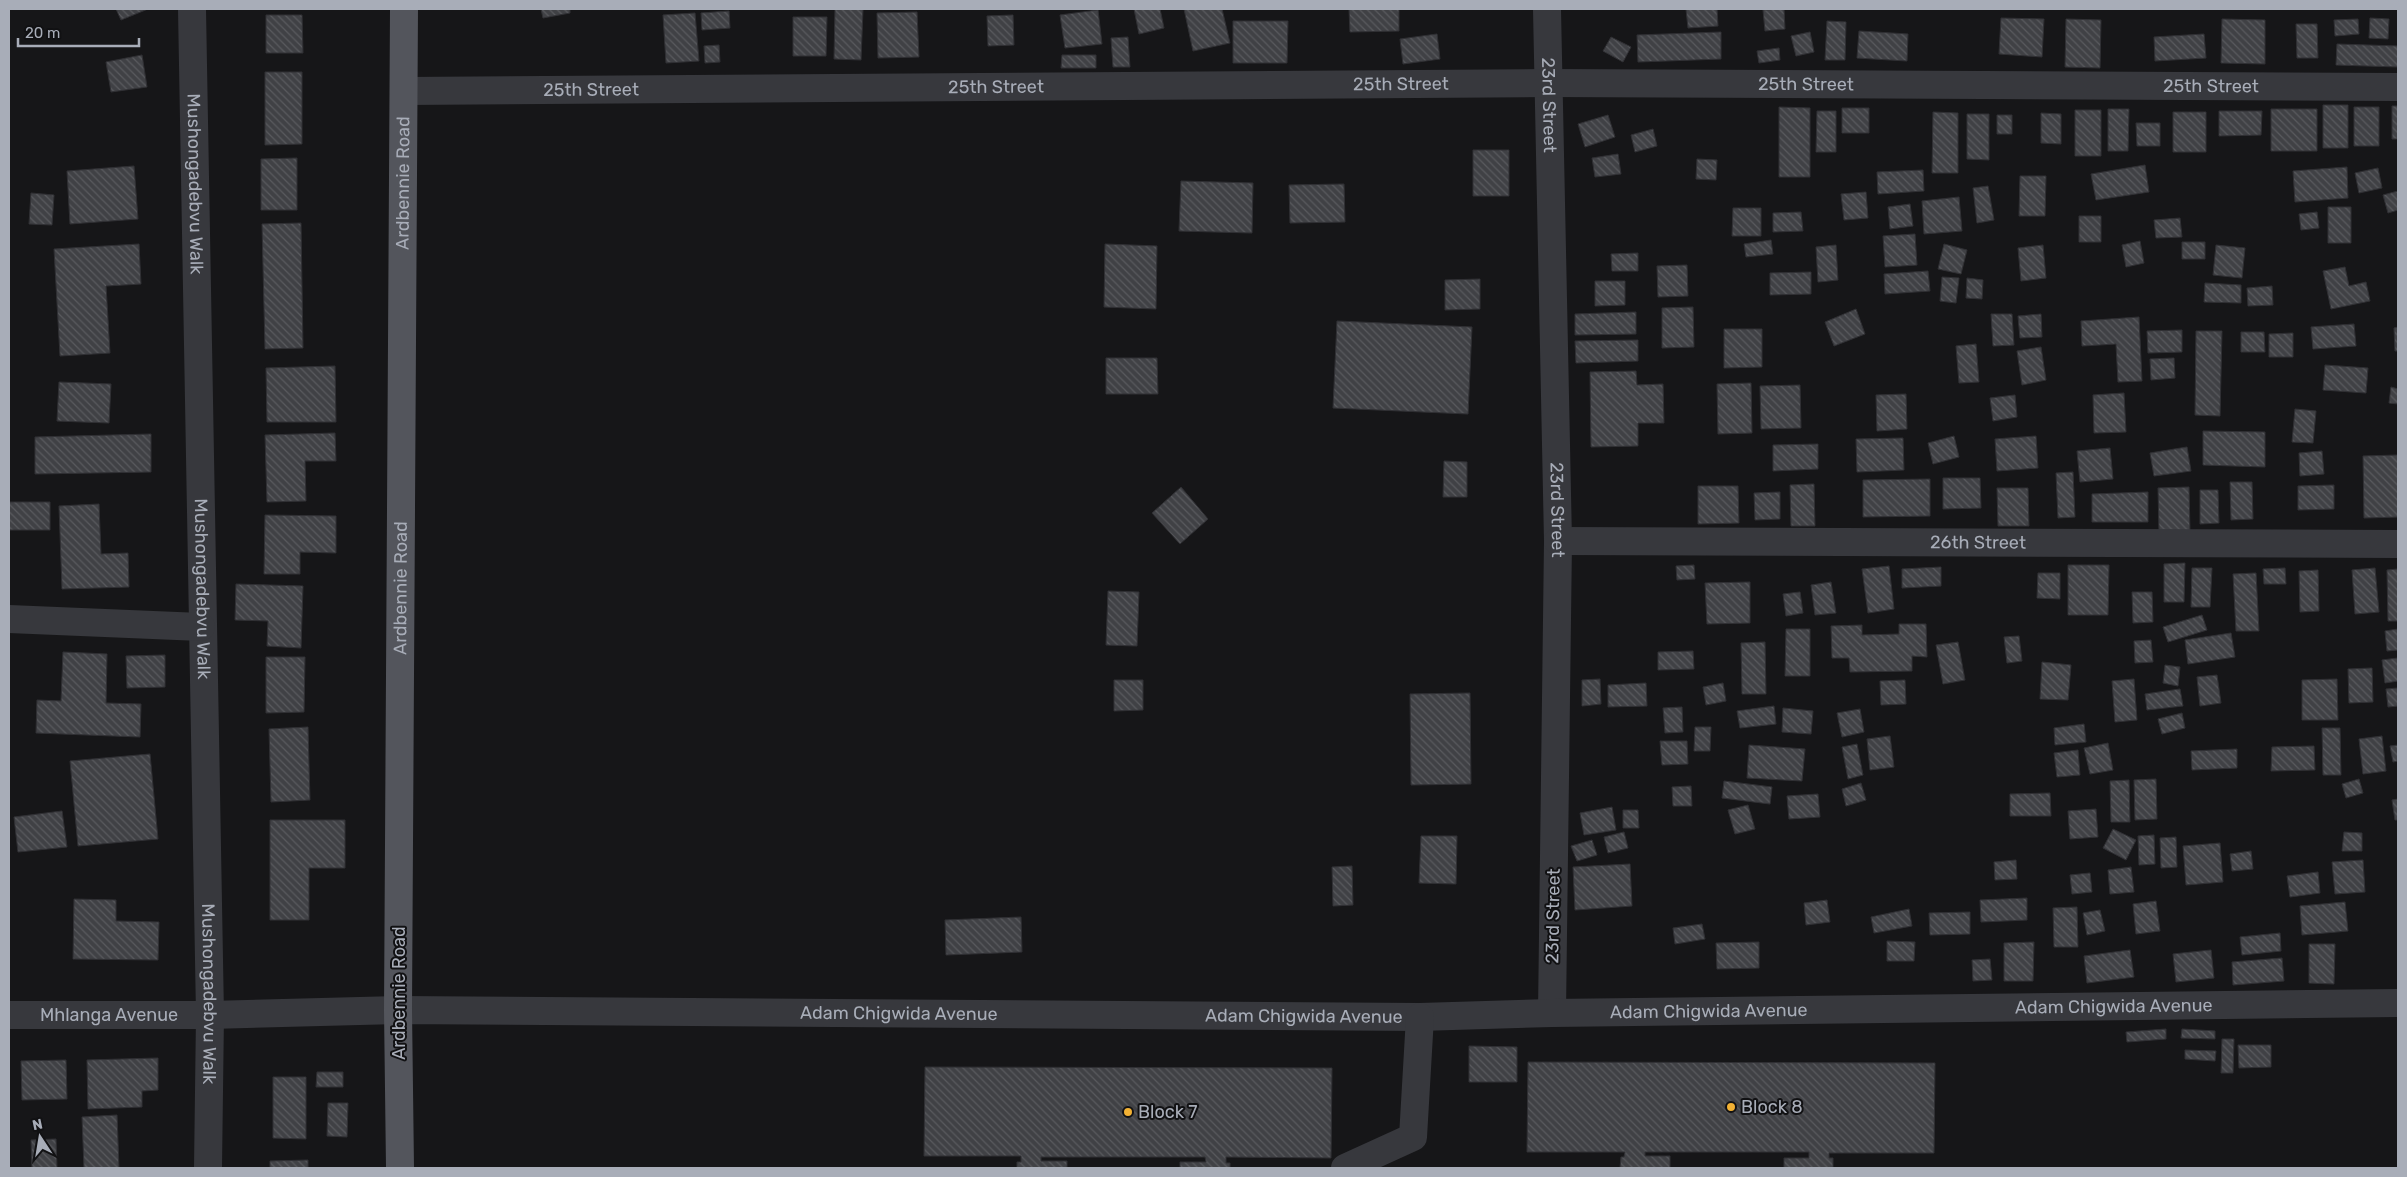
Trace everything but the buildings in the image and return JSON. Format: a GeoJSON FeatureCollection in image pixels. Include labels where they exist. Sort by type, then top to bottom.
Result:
{"type":"FeatureCollection","features":[{"type":"Feature","properties":{"kind":"main road","name":"Ardbennie Road"},"geometry":{"type":"LineString","coordinates":[[400,1168],[398,1010],[404,9]]}},
{"type":"Feature","properties":{"kind":"street","name":"Mushongadebvu Walk"},"geometry":{"type":"LineString","coordinates":[[192,9],[210,1015],[208,1168]]}},
{"type":"Feature","properties":{"kind":"street","name":"23rd Street"},"geometry":{"type":"LineString","coordinates":[[1546,9],[1558,540],[1552,1013]]}},
{"type":"Feature","properties":{"kind":"street","name":"25th Street"},"geometry":{"type":"LineString","coordinates":[[405,91],[1547,83],[2398,87]]}},
{"type":"Feature","properties":{"kind":"street","name":"26th Street"},"geometry":{"type":"LineString","coordinates":[[1558,540],[2398,544]]}},
{"type":"Feature","properties":{"kind":"street"},"geometry":{"type":"LineString","coordinates":[[9,618],[202,627]]}},
{"type":"Feature","properties":{"kind":"street","name":"Adam Chigwida Avenue"},"geometry":{"type":"LineString","coordinates":[[210,1015],[398,1010],[1420,1017],[1552,1013],[2398,1002]]}},
{"type":"Feature","properties":{"kind":"street","name":"Mhlanga Avenue"},"geometry":{"type":"LineString","coordinates":[[9,1015],[210,1015]]}},
{"type":"Feature","properties":{"kind":"street"},"geometry":{"type":"LineString","coordinates":[[1345,1168],[1413,1137],[1420,1017]]}},
{"type":"Feature","properties":{"kind":"place","name":"Block 8"},"geometry":{"type":"Point","coordinates":[1731,1107]}},
{"type":"Feature","properties":{"kind":"place","name":"Block 7"},"geometry":{"type":"Point","coordinates":[1128,1112]}}]}
